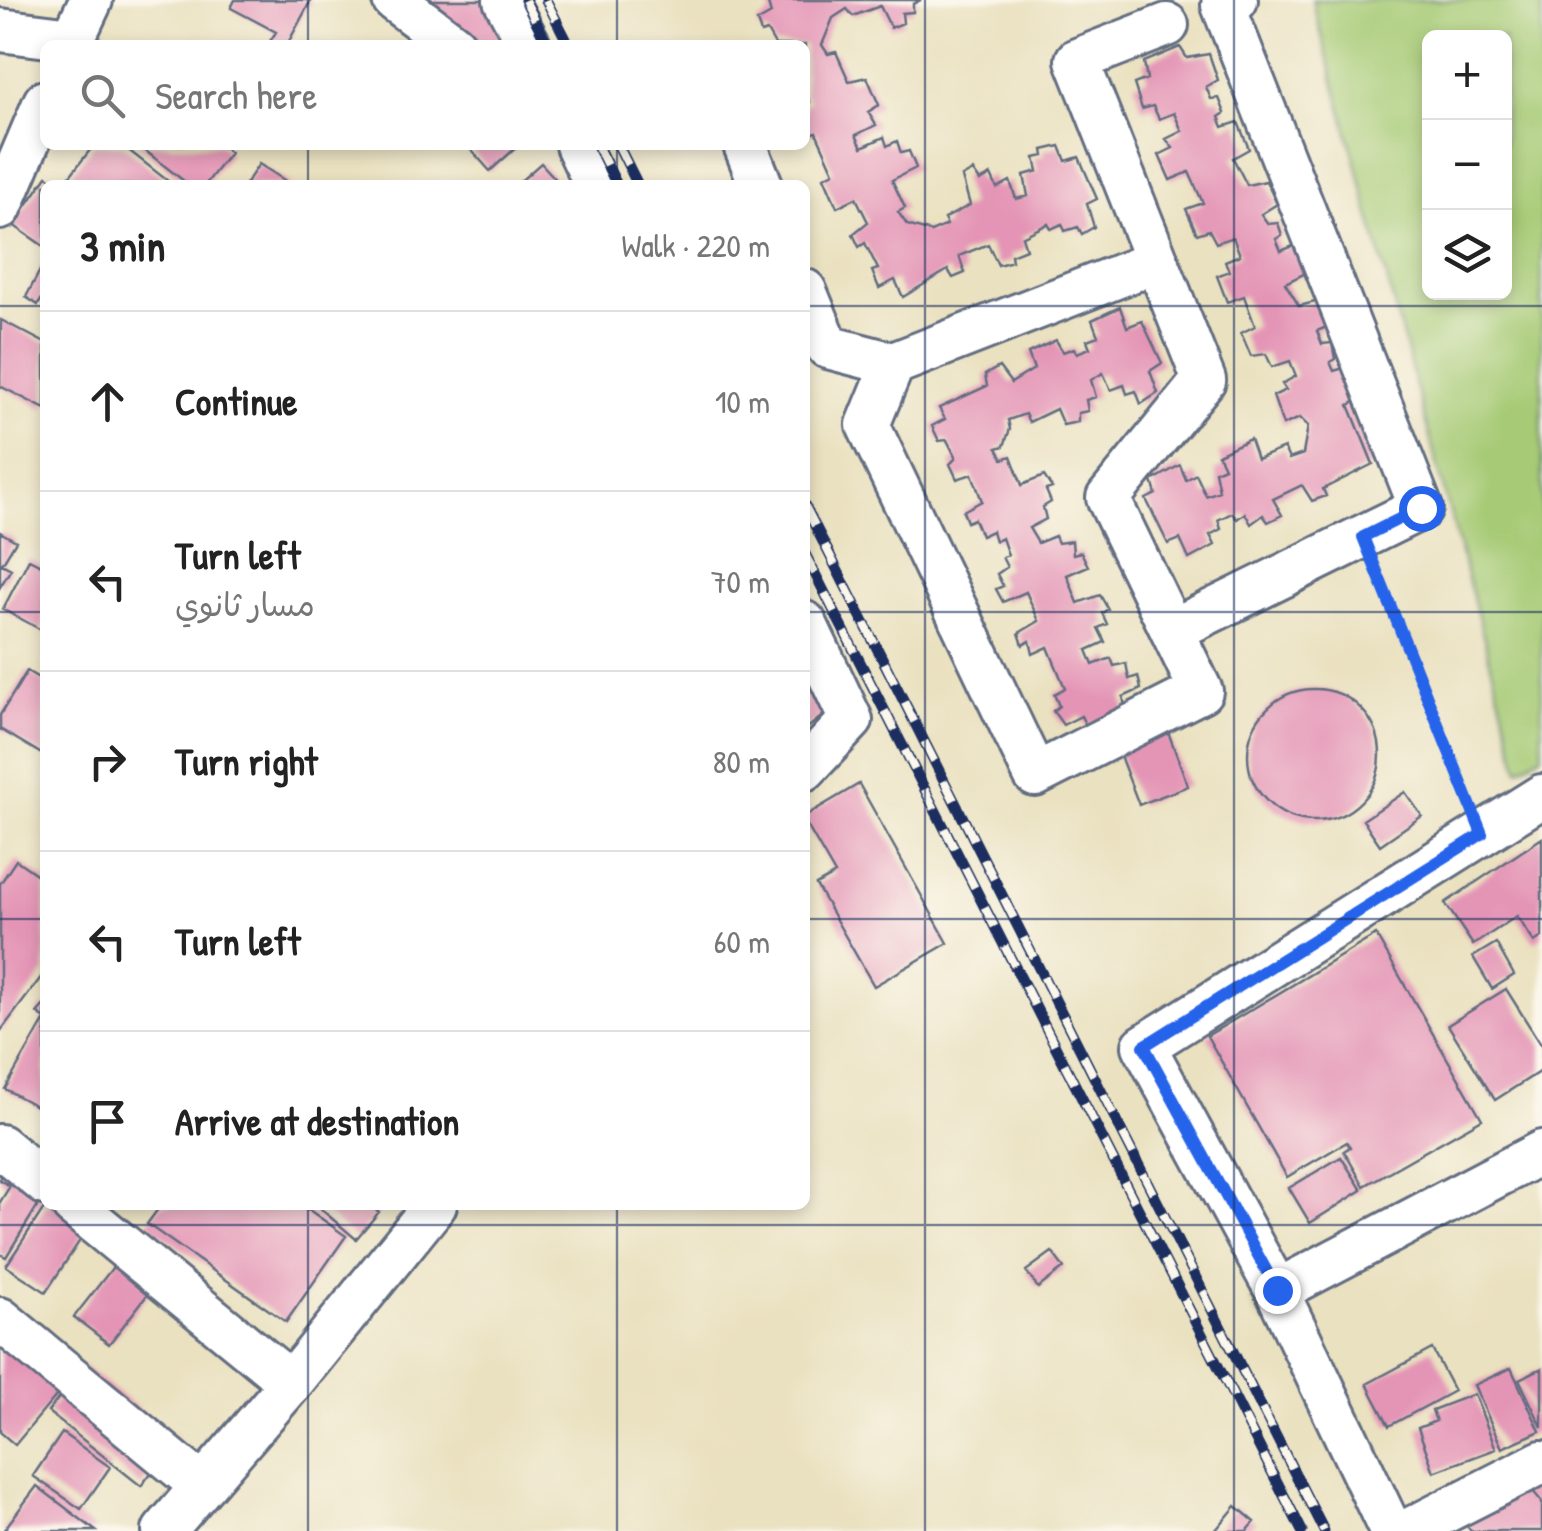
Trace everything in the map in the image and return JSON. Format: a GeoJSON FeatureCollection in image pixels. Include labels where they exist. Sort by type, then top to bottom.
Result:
{"type":"FeatureCollection","features":[{"type":"Feature","properties":{"kind":"street"},"geometry":{"type":"LineString","coordinates":[[72,40],[91,0]]}},
{"type":"Feature","properties":{"kind":"street"},"geometry":{"type":"LineString","coordinates":[[394,0],[447,40]]}},
{"type":"Feature","properties":{"kind":"street"},"geometry":{"type":"LineString","coordinates":[[505,0],[525,40]]}},
{"type":"Feature","properties":{"kind":"street"},"geometry":{"type":"LineString","coordinates":[[893,364],[868,425],[1035,776],[1201,691],[1108,498],[1204,380],[1077,60],[1162,12],[1230,3],[1421,508],[1173,630]]}},
{"type":"Feature","properties":{"kind":"street"},"geometry":{"type":"LineString","coordinates":[[0,30],[59,40]]}},
{"type":"Feature","properties":{"kind":"street"},"geometry":{"type":"LineString","coordinates":[[0,208],[40,114]]}},
{"type":"Feature","properties":{"kind":"street"},"geometry":{"type":"LineString","coordinates":[[579,150],[594,180]]}},
{"type":"Feature","properties":{"kind":"street"},"geometry":{"type":"LineString","coordinates":[[746,150],[759,180]]}},
{"type":"Feature","properties":{"kind":"street"},"geometry":{"type":"LineString","coordinates":[[810,303],[828,347],[893,364],[1157,261]]}},
{"type":"Feature","properties":{"kind":"street"},"geometry":{"type":"LineString","coordinates":[[810,634],[851,720],[810,764]]}},
{"type":"Feature","properties":{"kind":"street"},"geometry":{"type":"LineString","coordinates":[[1392,1531],[1277,1290],[1144,1046],[1542,796]]}},
{"type":"Feature","properties":{"kind":"street"},"geometry":{"type":"LineString","coordinates":[[0,1146],[40,1178]]}},
{"type":"Feature","properties":{"kind":"street"},"geometry":{"type":"LineString","coordinates":[[1277,1290],[1542,1152]]}},
{"type":"Feature","properties":{"kind":"street"},"geometry":{"type":"LineString","coordinates":[[78,1210],[291,1383]]}},
{"type":"Feature","properties":{"kind":"street"},"geometry":{"type":"LineString","coordinates":[[164,1531],[291,1383],[431,1210]]}},
{"type":"Feature","properties":{"kind":"street"},"geometry":{"type":"LineString","coordinates":[[0,1318],[202,1486]]}},
{"type":"Feature","properties":{"kind":"street"},"geometry":{"type":"LineString","coordinates":[[1408,1531],[1542,1462]]}},
{"type":"Feature","properties":{"kind":"path"},"geometry":{"type":"LineString","coordinates":[[1363,537],[1482,834]]}},
{"type":"Feature","properties":{"kind":"green space"},"geometry":{"type":"Polygon","coordinates":[[[1312,0],[1542,0],[1542,755],[1519,769],[1312,0]]]}},
{"type":"Feature","properties":{"kind":"building"},"geometry":{"type":"Polygon","coordinates":[[[235,0],[311,0],[290,40],[271,40],[276,32],[231,8],[235,0]]]}},
{"type":"Feature","properties":{"kind":"building"},"geometry":{"type":"Polygon","coordinates":[[[411,0],[486,0],[507,40],[462,40],[411,0]]]}},
{"type":"Feature","properties":{"kind":"building"},"geometry":{"type":"Polygon","coordinates":[[[767,0],[921,0],[913,4],[913,12],[902,13],[903,23],[891,28],[880,6],[853,16],[847,9],[833,18],[822,45],[828,54],[836,52],[849,81],[867,77],[879,105],[868,112],[876,125],[856,135],[862,147],[884,137],[887,146],[897,141],[901,153],[909,151],[916,168],[892,180],[905,208],[898,212],[907,225],[931,232],[947,225],[944,219],[970,205],[962,177],[973,171],[980,181],[991,175],[997,188],[1010,181],[1016,199],[1028,196],[1024,175],[1038,171],[1035,158],[1044,156],[1043,150],[1060,146],[1066,161],[1079,157],[1097,199],[1087,204],[1094,227],[1082,234],[1078,227],[1065,231],[1062,224],[1051,229],[1048,224],[1022,237],[1026,249],[1011,255],[1012,261],[998,265],[988,244],[959,256],[965,273],[953,278],[948,270],[903,297],[895,280],[879,288],[872,271],[878,269],[865,243],[859,247],[853,234],[868,222],[856,198],[837,207],[824,177],[834,172],[816,132],[810,134],[810,40],[772,40],[767,31],[761,33],[757,22],[771,14],[767,0]]]}},
{"type":"Feature","properties":{"kind":"building"},"geometry":{"type":"Polygon","coordinates":[[[1180,47],[1187,58],[1209,54],[1218,80],[1206,87],[1211,99],[1219,98],[1225,113],[1219,117],[1223,127],[1238,122],[1249,149],[1233,158],[1247,185],[1266,181],[1277,204],[1261,214],[1268,224],[1278,223],[1282,235],[1276,239],[1281,251],[1293,246],[1308,272],[1285,283],[1299,306],[1319,301],[1329,326],[1317,331],[1322,344],[1332,343],[1335,359],[1330,362],[1334,371],[1347,367],[1363,397],[1349,405],[1373,464],[1323,489],[1326,496],[1312,501],[1302,485],[1273,499],[1282,515],[1268,522],[1263,515],[1251,524],[1245,513],[1237,519],[1232,513],[1218,520],[1221,529],[1210,535],[1215,545],[1189,559],[1180,539],[1168,544],[1146,499],[1156,494],[1152,481],[1180,465],[1186,480],[1196,474],[1206,496],[1219,491],[1215,471],[1224,467],[1218,454],[1250,439],[1257,459],[1284,448],[1289,459],[1303,454],[1308,426],[1300,418],[1283,425],[1273,396],[1286,390],[1282,384],[1296,376],[1290,361],[1272,367],[1266,354],[1251,356],[1241,333],[1255,326],[1244,296],[1227,302],[1217,276],[1229,271],[1225,261],[1240,255],[1233,237],[1216,243],[1209,230],[1197,234],[1186,209],[1203,203],[1189,172],[1170,180],[1159,155],[1173,148],[1166,139],[1182,131],[1174,113],[1159,119],[1153,106],[1142,109],[1134,84],[1147,79],[1144,62],[1180,47]]]}},
{"type":"Feature","properties":{"kind":"building"},"geometry":{"type":"Polygon","coordinates":[[[90,150],[128,150],[167,180],[73,180],[69,177],[90,150]]]}},
{"type":"Feature","properties":{"kind":"building"},"geometry":{"type":"Polygon","coordinates":[[[144,150],[230,153],[209,180],[183,180],[144,150]]]}},
{"type":"Feature","properties":{"kind":"building"},"geometry":{"type":"Polygon","coordinates":[[[471,150],[513,150],[490,171],[471,150]]]}},
{"type":"Feature","properties":{"kind":"building"},"geometry":{"type":"Polygon","coordinates":[[[541,163],[556,180],[522,180],[541,163]]]}},
{"type":"Feature","properties":{"kind":"building"},"geometry":{"type":"Polygon","coordinates":[[[259,164],[284,180],[248,180],[259,164]]]}},
{"type":"Feature","properties":{"kind":"building"},"geometry":{"type":"Polygon","coordinates":[[[40,186],[40,244],[13,225],[40,186]]]}},
{"type":"Feature","properties":{"kind":"building"},"geometry":{"type":"Polygon","coordinates":[[[40,270],[40,302],[38,305],[26,297],[40,270]]]}},
{"type":"Feature","properties":{"kind":"building"},"geometry":{"type":"Polygon","coordinates":[[[1120,307],[1127,327],[1142,321],[1162,363],[1150,371],[1158,393],[1141,404],[1136,391],[1127,394],[1124,385],[1111,390],[1103,373],[1091,380],[1096,397],[1086,400],[1088,411],[1078,413],[1078,422],[1063,425],[1056,409],[1029,422],[1025,414],[1008,420],[1010,429],[1004,446],[997,448],[1003,459],[1011,456],[1022,485],[1044,476],[1052,488],[1046,490],[1051,502],[1043,507],[1046,519],[1029,528],[1038,543],[1055,536],[1058,543],[1072,541],[1073,554],[1081,552],[1088,566],[1067,575],[1078,603],[1100,595],[1108,609],[1102,613],[1107,624],[1098,628],[1105,642],[1087,650],[1093,665],[1111,658],[1114,666],[1126,663],[1129,679],[1138,676],[1141,689],[1123,697],[1126,711],[1086,726],[1081,716],[1063,725],[1053,711],[1059,706],[1054,694],[1065,688],[1048,647],[1033,654],[1030,641],[1023,645],[1019,633],[1039,621],[1026,592],[1003,602],[996,589],[1003,586],[997,574],[1007,567],[1002,557],[1008,555],[1002,538],[995,541],[992,531],[981,536],[974,519],[967,522],[963,511],[982,501],[972,474],[957,479],[950,464],[956,458],[947,440],[939,441],[932,426],[945,419],[939,408],[987,386],[985,375],[999,367],[1011,383],[1034,369],[1028,353],[1056,340],[1063,352],[1074,348],[1077,353],[1090,348],[1087,340],[1098,336],[1092,320],[1120,307]]]}},
{"type":"Feature","properties":{"kind":"building"},"geometry":{"type":"Polygon","coordinates":[[[1,320],[40,340],[40,406],[0,386],[1,320]]]}},
{"type":"Feature","properties":{"kind":"building"},"geometry":{"type":"Polygon","coordinates":[[[0,532],[16,541],[2,564],[11,569],[0,587],[0,532]]]}},
{"type":"Feature","properties":{"kind":"building"},"geometry":{"type":"Polygon","coordinates":[[[29,559],[40,564],[40,629],[3,609],[29,559]]]}},
{"type":"Feature","properties":{"kind":"building"},"geometry":{"type":"Polygon","coordinates":[[[27,671],[40,679],[40,753],[0,729],[0,715],[27,671]]]}},
{"type":"Feature","properties":{"kind":"building"},"geometry":{"type":"Polygon","coordinates":[[[810,672],[836,705],[810,726],[810,672]]]}},
{"type":"Feature","properties":{"kind":"building"},"geometry":{"type":"Polygon","coordinates":[[[1314,689],[1339,694],[1360,709],[1375,730],[1380,755],[1375,780],[1360,801],[1339,816],[1314,821],[1289,816],[1268,801],[1253,780],[1248,755],[1253,730],[1268,709],[1289,694],[1314,689]]]}},
{"type":"Feature","properties":{"kind":"building"},"geometry":{"type":"Polygon","coordinates":[[[1167,729],[1188,786],[1139,805],[1117,748],[1167,729]]]}},
{"type":"Feature","properties":{"kind":"building"},"geometry":{"type":"Polygon","coordinates":[[[859,784],[948,943],[874,986],[816,885],[835,874],[810,831],[810,813],[859,784]]]}},
{"type":"Feature","properties":{"kind":"building"},"geometry":{"type":"Polygon","coordinates":[[[1405,792],[1422,816],[1380,845],[1363,820],[1405,792]]]}},
{"type":"Feature","properties":{"kind":"building"},"geometry":{"type":"Polygon","coordinates":[[[1542,838],[1542,937],[1534,942],[1517,916],[1473,945],[1445,903],[1542,838]]]}},
{"type":"Feature","properties":{"kind":"building"},"geometry":{"type":"Polygon","coordinates":[[[16,860],[40,877],[40,979],[0,1032],[0,884],[16,860]]]}},
{"type":"Feature","properties":{"kind":"building"},"geometry":{"type":"Polygon","coordinates":[[[1376,935],[1482,1119],[1364,1186],[1344,1151],[1350,1147],[1347,1142],[1287,1177],[1207,1036],[1376,935]]]}},
{"type":"Feature","properties":{"kind":"building"},"geometry":{"type":"Polygon","coordinates":[[[1496,943],[1514,975],[1492,989],[1473,957],[1496,943]]]}},
{"type":"Feature","properties":{"kind":"building"},"geometry":{"type":"Polygon","coordinates":[[[1506,989],[1542,1046],[1542,1070],[1495,1100],[1448,1025],[1506,989]]]}},
{"type":"Feature","properties":{"kind":"building"},"geometry":{"type":"Polygon","coordinates":[[[40,1028],[40,1108],[5,1089],[40,1028]]]}},
{"type":"Feature","properties":{"kind":"building"},"geometry":{"type":"Polygon","coordinates":[[[0,1153],[40,1189],[40,1202],[6,1257],[0,1254],[0,1202],[10,1186],[0,1180],[0,1153]]]}},
{"type":"Feature","properties":{"kind":"building"},"geometry":{"type":"Polygon","coordinates":[[[1341,1157],[1362,1190],[1310,1223],[1289,1188],[1341,1157]]]}},
{"type":"Feature","properties":{"kind":"building"},"geometry":{"type":"Polygon","coordinates":[[[43,1210],[98,1213],[46,1292],[6,1266],[43,1210]]]}},
{"type":"Feature","properties":{"kind":"building"},"geometry":{"type":"Polygon","coordinates":[[[157,1210],[309,1210],[346,1236],[286,1322],[147,1224],[157,1210]]]}},
{"type":"Feature","properties":{"kind":"building"},"geometry":{"type":"Polygon","coordinates":[[[322,1210],[377,1210],[379,1212],[356,1239],[322,1210]]]}},
{"type":"Feature","properties":{"kind":"building"},"geometry":{"type":"Polygon","coordinates":[[[1052,1252],[1064,1268],[1038,1288],[1026,1271],[1052,1252]]]}},
{"type":"Feature","properties":{"kind":"building"},"geometry":{"type":"Polygon","coordinates":[[[120,1258],[155,1285],[109,1344],[74,1317],[120,1258]]]}},
{"type":"Feature","properties":{"kind":"building"},"geometry":{"type":"Polygon","coordinates":[[[0,1306],[77,1371],[15,1445],[0,1432],[0,1306]]]}},
{"type":"Feature","properties":{"kind":"building"},"geometry":{"type":"Polygon","coordinates":[[[1432,1349],[1454,1391],[1389,1426],[1367,1384],[1432,1349]]]}},
{"type":"Feature","properties":{"kind":"building"},"geometry":{"type":"Polygon","coordinates":[[[83,1366],[177,1439],[141,1486],[48,1412],[83,1366]]]}},
{"type":"Feature","properties":{"kind":"building"},"geometry":{"type":"Polygon","coordinates":[[[1511,1368],[1540,1431],[1502,1448],[1474,1385],[1511,1368]]]}},
{"type":"Feature","properties":{"kind":"building"},"geometry":{"type":"Polygon","coordinates":[[[1542,1368],[1542,1427],[1519,1379],[1542,1368]]]}},
{"type":"Feature","properties":{"kind":"building"},"geometry":{"type":"Polygon","coordinates":[[[1474,1394],[1496,1449],[1434,1472],[1418,1428],[1436,1421],[1432,1410],[1474,1394]]]}},
{"type":"Feature","properties":{"kind":"building"},"geometry":{"type":"Polygon","coordinates":[[[62,1433],[110,1467],[81,1509],[33,1476],[62,1433]]]}},
{"type":"Feature","properties":{"kind":"building"},"geometry":{"type":"Polygon","coordinates":[[[1522,1478],[1542,1502],[1542,1531],[1471,1531],[1467,1526],[1522,1478]]]}},
{"type":"Feature","properties":{"kind":"building"},"geometry":{"type":"Polygon","coordinates":[[[37,1486],[96,1531],[3,1531],[37,1486]]]}},
{"type":"Feature","properties":{"kind":"building"},"geometry":{"type":"Polygon","coordinates":[[[1236,1506],[1255,1522],[1247,1531],[1215,1531],[1236,1506]]]}},
{"type":"Feature","properties":{"kind":"railway"},"geometry":{"type":"LineString","coordinates":[[525,0],[545,40]]}},
{"type":"Feature","properties":{"kind":"railway"},"geometry":{"type":"LineString","coordinates":[[546,0],[566,40]]}},
{"type":"Feature","properties":{"kind":"railway"},"geometry":{"type":"LineString","coordinates":[[600,150],[614,180]]}},
{"type":"Feature","properties":{"kind":"railway"},"geometry":{"type":"LineString","coordinates":[[620,150],[636,180]]}},
{"type":"Feature","properties":{"kind":"railway"},"geometry":{"type":"LineString","coordinates":[[810,516],[1324,1531]]}},
{"type":"Feature","properties":{"kind":"railway"},"geometry":{"type":"LineString","coordinates":[[810,564],[1302,1531]]}},
{"type":"Feature","properties":{"kind":"route"},"geometry":{"type":"LineString","coordinates":[[1277,1290],[1144,1046],[1482,834],[1363,537],[1421,508]]}}]}
